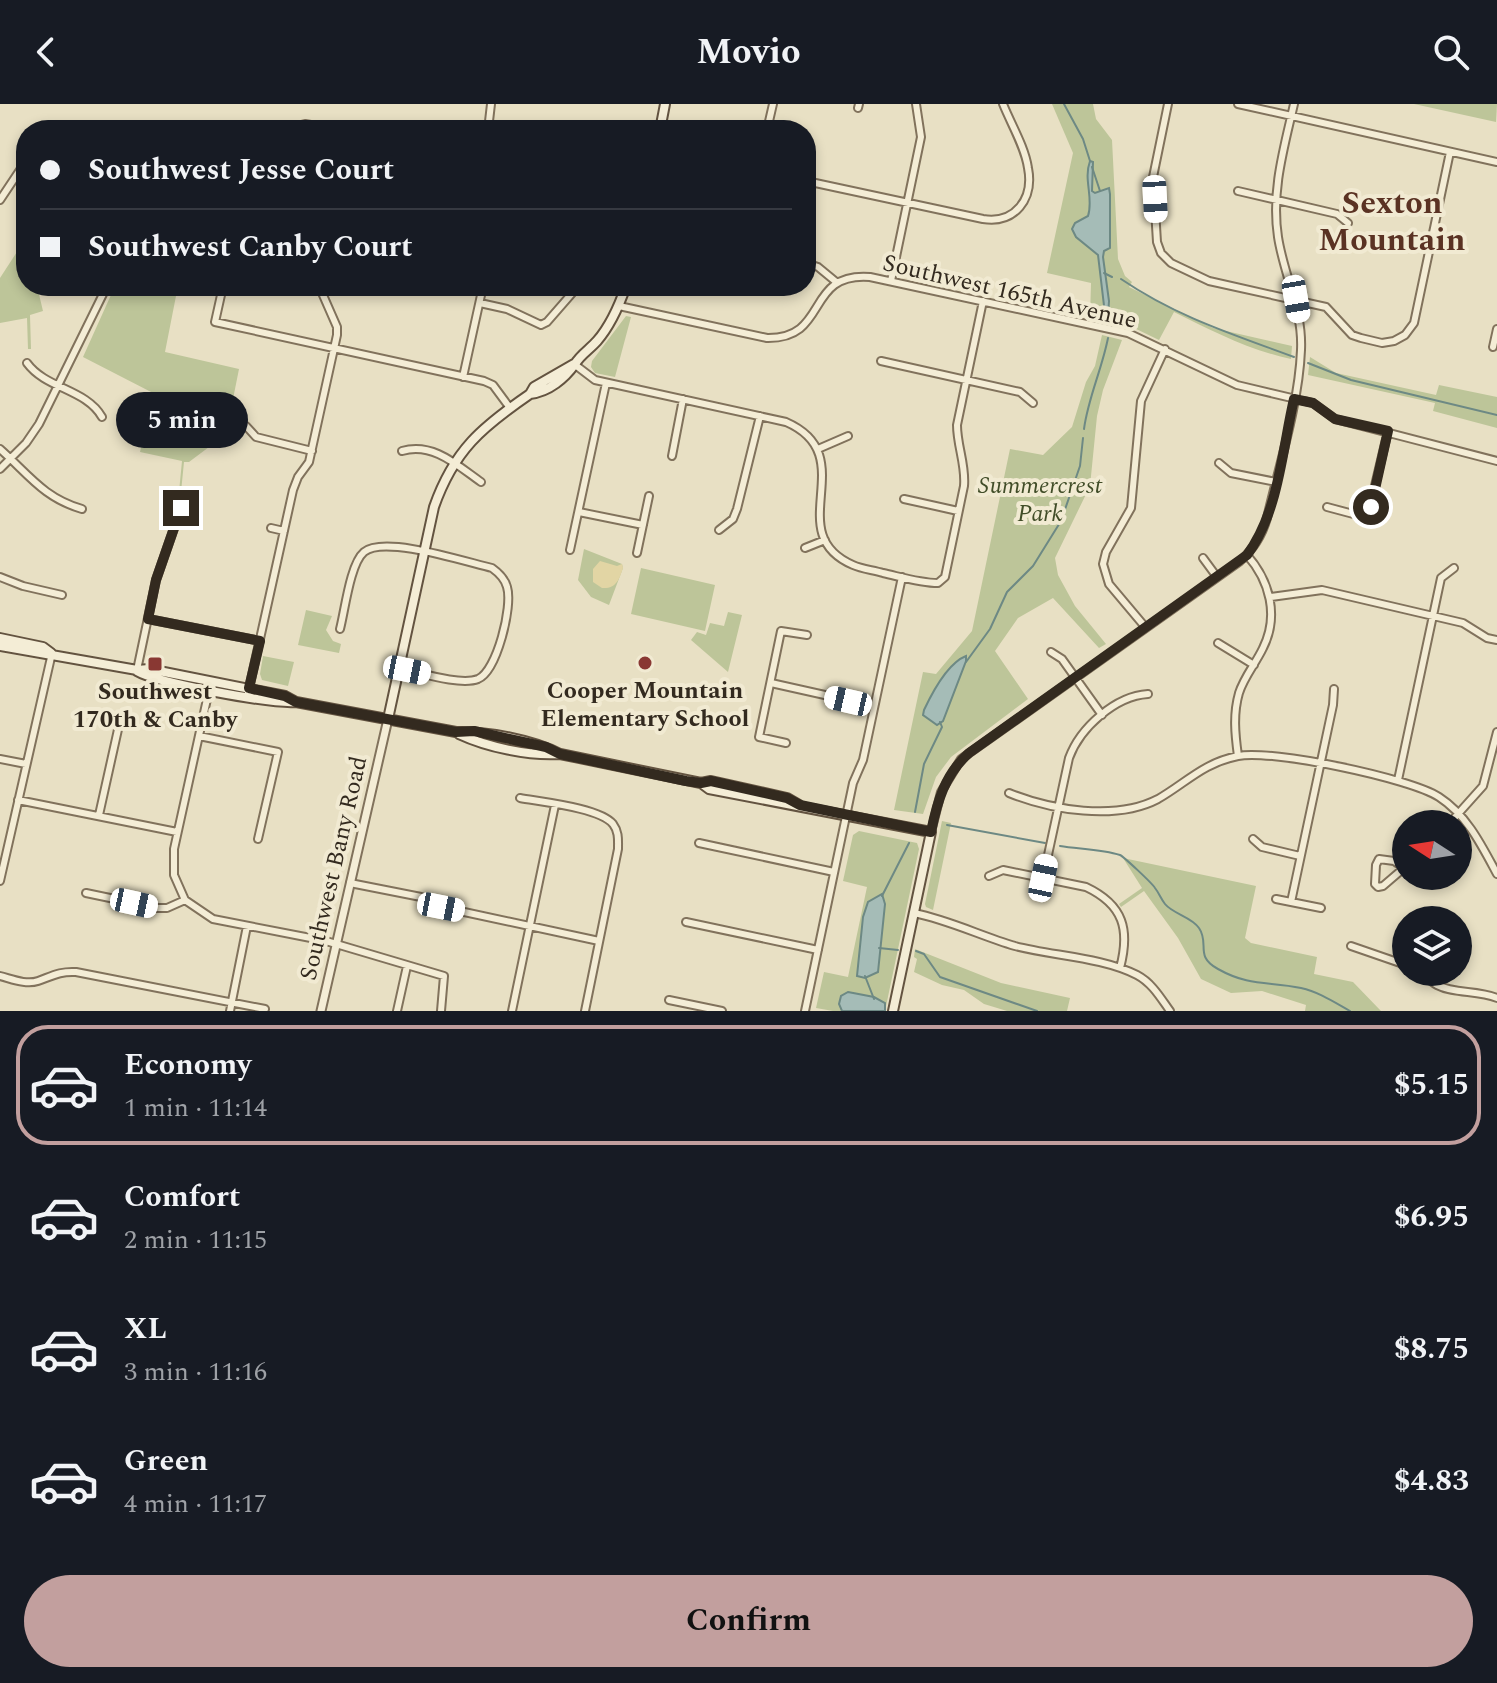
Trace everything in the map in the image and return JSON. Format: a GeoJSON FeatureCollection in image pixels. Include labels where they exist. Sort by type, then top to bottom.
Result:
{"type":"FeatureCollection","features":[{"type":"Feature","properties":{"kind":"main road","name":"Southwest Bany Road"},"geometry":{"type":"LineString","coordinates":[[388,719],[434,507],[453,463],[486,425],[530,394],[534,387],[574,364],[603,333],[622,296]]}},
{"type":"Feature","properties":{"kind":"main road"},"geometry":{"type":"LineString","coordinates":[[0,638],[43,647],[52,653]]}},
{"type":"Feature","properties":{"kind":"main road"},"geometry":{"type":"LineString","coordinates":[[0,646],[137,670],[149,669],[210,685],[285,696],[296,702],[456,732],[491,744],[545,755],[560,754],[701,783],[709,789],[770,802],[800,805],[931,832],[893,1011]]}},
{"type":"Feature","properties":{"kind":"street"},"geometry":{"type":"LineString","coordinates":[[891,281],[921,137],[916,104]]}},
{"type":"Feature","properties":{"kind":"street"},"geometry":{"type":"LineString","coordinates":[[816,183],[995,221],[1005,219],[1022,205],[1029,176],[1028,164],[1003,104]]}},
{"type":"Feature","properties":{"kind":"street"},"geometry":{"type":"LineString","coordinates":[[1168,104],[1153,177],[1157,242],[1161,253],[1171,263],[1209,281],[1326,307],[1352,335],[1388,343],[1405,335],[1414,323],[1450,152]]}},
{"type":"Feature","properties":{"kind":"street"},"geometry":{"type":"LineString","coordinates":[[1238,104],[1497,162]]}},
{"type":"Feature","properties":{"kind":"street"},"geometry":{"type":"LineString","coordinates":[[931,832],[941,792],[961,759],[1247,555],[1264,529],[1294,399],[1301,350],[1296,299],[1278,238],[1276,199],[1294,104]]}},
{"type":"Feature","properties":{"kind":"street"},"geometry":{"type":"LineString","coordinates":[[0,200],[16,176]]}},
{"type":"Feature","properties":{"kind":"street"},"geometry":{"type":"LineString","coordinates":[[1238,191],[1337,214],[1348,223]]}},
{"type":"Feature","properties":{"kind":"street"},"geometry":{"type":"LineString","coordinates":[[619,306],[767,338],[781,338],[802,328],[835,281],[816,266]]}},
{"type":"Feature","properties":{"kind":"street","name":"Southwest 165th Avenue"},"geometry":{"type":"LineString","coordinates":[[835,281],[856,276],[891,281],[1128,333],[1237,385],[1313,403],[1335,419],[1497,461]]}},
{"type":"Feature","properties":{"kind":"street"},"geometry":{"type":"LineString","coordinates":[[0,469],[26,443],[58,386],[100,296]]}},
{"type":"Feature","properties":{"kind":"street"},"geometry":{"type":"LineString","coordinates":[[221,296],[215,322],[493,385],[510,408]]}},
{"type":"Feature","properties":{"kind":"street"},"geometry":{"type":"LineString","coordinates":[[248,692],[284,531],[298,477],[309,462],[335,349],[337,327],[323,296]]}},
{"type":"Feature","properties":{"kind":"street"},"geometry":{"type":"LineString","coordinates":[[463,377],[481,296]]}},
{"type":"Feature","properties":{"kind":"street"},"geometry":{"type":"LineString","coordinates":[[480,303],[507,309],[541,325],[570,296]]}},
{"type":"Feature","properties":{"kind":"street"},"geometry":{"type":"LineString","coordinates":[[574,364],[588,377],[606,383],[786,422],[801,429],[818,449],[822,460],[824,480],[818,512],[825,540],[851,564],[932,583],[942,582],[965,473],[957,441],[957,425],[983,301]]}},
{"type":"Feature","properties":{"kind":"street"},"geometry":{"type":"LineString","coordinates":[[1493,347],[1497,329]]}},
{"type":"Feature","properties":{"kind":"street"},"geometry":{"type":"LineString","coordinates":[[1146,628],[1109,584],[1103,564],[1106,552],[1131,508],[1141,401],[1165,349]]}},
{"type":"Feature","properties":{"kind":"street"},"geometry":{"type":"LineString","coordinates":[[881,361],[1020,392],[1033,403]]}},
{"type":"Feature","properties":{"kind":"street"},"geometry":{"type":"LineString","coordinates":[[27,363],[35,373],[94,404],[102,417]]}},
{"type":"Feature","properties":{"kind":"street"},"geometry":{"type":"LineString","coordinates":[[570,550],[606,383]]}},
{"type":"Feature","properties":{"kind":"street"},"geometry":{"type":"LineString","coordinates":[[672,456],[683,399]]}},
{"type":"Feature","properties":{"kind":"street"},"geometry":{"type":"LineString","coordinates":[[719,530],[733,519],[737,509],[760,416]]}},
{"type":"Feature","properties":{"kind":"street"},"geometry":{"type":"LineString","coordinates":[[246,426],[256,437],[312,451]]}},
{"type":"Feature","properties":{"kind":"street"},"geometry":{"type":"LineString","coordinates":[[1327,507],[1357,515],[1368,514],[1388,431]]}},
{"type":"Feature","properties":{"kind":"street"},"geometry":{"type":"LineString","coordinates":[[818,449],[848,436]]}},
{"type":"Feature","properties":{"kind":"street"},"geometry":{"type":"LineString","coordinates":[[402,451],[416,447],[435,452],[481,482]]}},
{"type":"Feature","properties":{"kind":"street"},"geometry":{"type":"LineString","coordinates":[[0,449],[41,489],[82,509]]}},
{"type":"Feature","properties":{"kind":"street"},"geometry":{"type":"LineString","coordinates":[[1219,463],[1231,473],[1276,482]]}},
{"type":"Feature","properties":{"kind":"street"},"geometry":{"type":"LineString","coordinates":[[637,553],[649,496]]}},
{"type":"Feature","properties":{"kind":"street"},"geometry":{"type":"LineString","coordinates":[[904,499],[958,511]]}},
{"type":"Feature","properties":{"kind":"street"},"geometry":{"type":"LineString","coordinates":[[137,670],[156,580],[181,508]]}},
{"type":"Feature","properties":{"kind":"street"},"geometry":{"type":"LineString","coordinates":[[579,512],[643,525]]}},
{"type":"Feature","properties":{"kind":"street"},"geometry":{"type":"LineString","coordinates":[[271,528],[284,531]]}},
{"type":"Feature","properties":{"kind":"street"},"geometry":{"type":"LineString","coordinates":[[805,548],[825,540]]}},
{"type":"Feature","properties":{"kind":"street"},"geometry":{"type":"LineString","coordinates":[[340,629],[355,566],[364,552],[378,545],[389,544],[492,568],[500,575],[507,586],[509,598],[497,655],[490,670],[470,681],[398,668]]}},
{"type":"Feature","properties":{"kind":"street"},"geometry":{"type":"LineString","coordinates":[[1238,756],[1234,731],[1236,708],[1240,691],[1269,634],[1271,597],[1263,576],[1247,555]]}},
{"type":"Feature","properties":{"kind":"street"},"geometry":{"type":"LineString","coordinates":[[1203,558],[1217,577]]}},
{"type":"Feature","properties":{"kind":"street"},"geometry":{"type":"LineString","coordinates":[[1398,780],[1441,578],[1454,568]]}},
{"type":"Feature","properties":{"kind":"street"},"geometry":{"type":"LineString","coordinates":[[0,577],[62,595]]}},
{"type":"Feature","properties":{"kind":"street"},"geometry":{"type":"LineString","coordinates":[[805,1011],[846,814],[853,783],[863,760],[902,577]]}},
{"type":"Feature","properties":{"kind":"street"},"geometry":{"type":"LineString","coordinates":[[1271,597],[1322,590],[1463,623],[1487,638],[1497,640]]}},
{"type":"Feature","properties":{"kind":"street"},"geometry":{"type":"LineString","coordinates":[[148,619],[260,641]]}},
{"type":"Feature","properties":{"kind":"street"},"geometry":{"type":"LineString","coordinates":[[786,743],[759,737],[781,631],[807,635]]}},
{"type":"Feature","properties":{"kind":"street"},"geometry":{"type":"LineString","coordinates":[[1218,643],[1254,665]]}},
{"type":"Feature","properties":{"kind":"street"},"geometry":{"type":"LineString","coordinates":[[1051,652],[1062,659],[1102,715]]}},
{"type":"Feature","properties":{"kind":"street"},"geometry":{"type":"LineString","coordinates":[[0,881],[52,653]]}},
{"type":"Feature","properties":{"kind":"street"},"geometry":{"type":"LineString","coordinates":[[771,683],[874,706]]}},
{"type":"Feature","properties":{"kind":"street"},"geometry":{"type":"LineString","coordinates":[[210,685],[173,861],[177,884],[185,900],[213,919],[336,945],[444,976],[441,1011]]}},
{"type":"Feature","properties":{"kind":"street"},"geometry":{"type":"LineString","coordinates":[[1291,902],[1334,689]]}},
{"type":"Feature","properties":{"kind":"street"},"geometry":{"type":"LineString","coordinates":[[1043,878],[1075,744],[1084,730],[1102,715],[1133,695],[1148,694]]}},
{"type":"Feature","properties":{"kind":"street","name":"Southwest Bany Road"},"geometry":{"type":"LineString","coordinates":[[321,1011],[388,719]]}},
{"type":"Feature","properties":{"kind":"street"},"geometry":{"type":"LineString","coordinates":[[99,815],[119,725]]}},
{"type":"Feature","properties":{"kind":"street"},"geometry":{"type":"LineString","coordinates":[[1462,810],[1483,786],[1497,732]]}},
{"type":"Feature","properties":{"kind":"street"},"geometry":{"type":"LineString","coordinates":[[199,736],[278,752],[258,839]]}},
{"type":"Feature","properties":{"kind":"street"},"geometry":{"type":"LineString","coordinates":[[1009,793],[1023,799],[1096,812],[1156,800],[1209,765],[1238,756],[1273,755],[1398,780],[1438,797],[1453,810]]}},
{"type":"Feature","properties":{"kind":"street"},"geometry":{"type":"LineString","coordinates":[[0,759],[26,764]]}},
{"type":"Feature","properties":{"kind":"street"},"geometry":{"type":"LineString","coordinates":[[520,798],[600,814],[613,825],[618,836],[618,849],[585,1011]]}},
{"type":"Feature","properties":{"kind":"street"},"geometry":{"type":"LineString","coordinates":[[18,800],[177,832]]}},
{"type":"Feature","properties":{"kind":"street"},"geometry":{"type":"LineString","coordinates":[[512,1011],[555,805]]}},
{"type":"Feature","properties":{"kind":"street"},"geometry":{"type":"LineString","coordinates":[[1472,830],[1497,874]]}},
{"type":"Feature","properties":{"kind":"street"},"geometry":{"type":"LineString","coordinates":[[1253,839],[1262,847],[1300,856]]}},
{"type":"Feature","properties":{"kind":"street"},"geometry":{"type":"LineString","coordinates":[[699,843],[834,872]]}},
{"type":"Feature","properties":{"kind":"street"},"geometry":{"type":"LineString","coordinates":[[1379,859],[1394,861],[1405,867],[1383,886],[1375,884],[1379,859]]}},
{"type":"Feature","properties":{"kind":"street"},"geometry":{"type":"LineString","coordinates":[[989,876],[1003,870],[1043,878],[1086,887],[1109,901],[1123,923],[1126,940],[1120,968]]}},
{"type":"Feature","properties":{"kind":"street"},"geometry":{"type":"LineString","coordinates":[[350,883],[421,897],[441,907],[599,941]]}},
{"type":"Feature","properties":{"kind":"street"},"geometry":{"type":"LineString","coordinates":[[86,893],[158,908],[167,908],[185,900]]}},
{"type":"Feature","properties":{"kind":"street"},"geometry":{"type":"LineString","coordinates":[[1276,899],[1321,908]]}},
{"type":"Feature","properties":{"kind":"street"},"geometry":{"type":"LineString","coordinates":[[914,913],[946,919],[1017,946],[1120,968],[1152,985],[1170,1011]]}},
{"type":"Feature","properties":{"kind":"street"},"geometry":{"type":"LineString","coordinates":[[686,922],[818,950]]}},
{"type":"Feature","properties":{"kind":"street"},"geometry":{"type":"LineString","coordinates":[[231,1007],[247,926]]}},
{"type":"Feature","properties":{"kind":"street"},"geometry":{"type":"LineString","coordinates":[[1351,946],[1392,960]]}},
{"type":"Feature","properties":{"kind":"street"},"geometry":{"type":"LineString","coordinates":[[397,1011],[407,966]]}},
{"type":"Feature","properties":{"kind":"street"},"geometry":{"type":"LineString","coordinates":[[0,976],[26,982],[64,971],[76,972],[231,1007],[265,1009]]}},
{"type":"Feature","properties":{"kind":"street"},"geometry":{"type":"LineString","coordinates":[[1440,986],[1476,991],[1497,998]]}},
{"type":"Feature","properties":{"kind":"street"},"geometry":{"type":"LineString","coordinates":[[669,1000],[722,1011]]}},
{"type":"Feature","properties":{"kind":"green space"},"geometry":{"type":"Polygon","coordinates":[[[1052,104],[1093,104],[1096,119],[1112,140],[1118,259],[1125,276],[1132,282],[1129,287],[1213,328],[1292,346],[1291,359],[1246,345],[1174,312],[1159,340],[1130,326],[1090,317],[1091,283],[1047,273],[1073,153],[1052,104]]]}},
{"type":"Feature","properties":{"kind":"green space"},"geometry":{"type":"Polygon","coordinates":[[[1414,104],[1497,104],[1496,122],[1414,104]]]}},
{"type":"Feature","properties":{"kind":"green space"},"geometry":{"type":"Polygon","coordinates":[[[16,253],[16,296],[39,296],[43,311],[30,315],[31,349],[28,349],[27,318],[0,323],[0,278],[16,253]]]}},
{"type":"Feature","properties":{"kind":"green space"},"geometry":{"type":"Polygon","coordinates":[[[110,296],[176,296],[165,352],[239,369],[229,432],[189,462],[184,462],[181,492],[182,461],[140,452],[153,393],[83,357],[110,296]]]}},
{"type":"Feature","properties":{"kind":"green space"},"geometry":{"type":"Polygon","coordinates":[[[626,316],[631,317],[615,377],[595,373],[591,367],[592,361],[626,316]]]}},
{"type":"Feature","properties":{"kind":"green space","name":"Summercrest Park"},"geometry":{"type":"Polygon","coordinates":[[[1102,335],[1122,340],[1103,390],[1097,416],[1090,486],[1055,558],[1058,575],[1075,606],[1106,644],[1099,648],[1053,598],[1018,618],[995,651],[1028,699],[951,757],[936,777],[923,814],[894,810],[923,672],[936,674],[972,631],[1010,449],[1043,455],[1072,427],[1086,382],[1095,366],[1102,335]]]}},
{"type":"Feature","properties":{"kind":"green space"},"geometry":{"type":"Polygon","coordinates":[[[1310,357],[1336,373],[1436,395],[1439,385],[1497,397],[1497,428],[1433,411],[1435,403],[1308,375],[1310,357]]]}},
{"type":"Feature","properties":{"kind":"green space"},"geometry":{"type":"Polygon","coordinates":[[[584,549],[622,564],[609,605],[591,597],[578,580],[584,549]]]}},
{"type":"Feature","properties":{"kind":"green space"},"geometry":{"type":"Polygon","coordinates":[[[641,568],[715,585],[705,631],[631,614],[641,568]]]}},
{"type":"Feature","properties":{"kind":"green space"},"geometry":{"type":"Polygon","coordinates":[[[306,610],[332,616],[326,630],[333,641],[341,644],[339,653],[298,645],[306,610]]]}},
{"type":"Feature","properties":{"kind":"green space"},"geometry":{"type":"Polygon","coordinates":[[[728,612],[742,615],[728,672],[691,640],[697,632],[706,635],[710,623],[724,626],[728,612]]]}},
{"type":"Feature","properties":{"kind":"green space"},"geometry":{"type":"Polygon","coordinates":[[[263,656],[294,662],[288,686],[262,680],[263,656]]]}},
{"type":"Feature","properties":{"kind":"green space"},"geometry":{"type":"Polygon","coordinates":[[[942,821],[951,823],[933,910],[925,904],[942,821]]]}},
{"type":"Feature","properties":{"kind":"green space"},"geometry":{"type":"Polygon","coordinates":[[[859,831],[917,843],[919,849],[885,1011],[816,1008],[824,972],[848,977],[867,887],[843,881],[853,835],[859,831]]]}},
{"type":"Feature","properties":{"kind":"green space"},"geometry":{"type":"Polygon","coordinates":[[[1123,858],[1256,886],[1245,938],[1251,943],[1317,957],[1314,974],[1353,982],[1381,1011],[1305,1011],[1306,1005],[1262,991],[1231,993],[1201,979],[1178,938],[1144,891],[1121,907],[1119,904],[1142,888],[1123,858]]]}},
{"type":"Feature","properties":{"kind":"green space"},"geometry":{"type":"Polygon","coordinates":[[[915,949],[1001,983],[1070,998],[1067,1011],[1007,1011],[984,1004],[964,990],[942,985],[914,972],[917,959],[914,957],[915,949]]]}},
{"type":"Feature","properties":{"kind":"sand"},"geometry":{"type":"Polygon","coordinates":[[[600,561],[617,566],[622,564],[618,580],[611,587],[602,588],[593,582],[593,569],[600,561]]]}},
{"type":"Feature","properties":{"kind":"water"},"geometry":{"type":"Polygon","coordinates":[[[1090,161],[1093,162],[1092,191],[1095,193],[1109,188],[1110,194],[1110,248],[1104,251],[1103,257],[1108,316],[1105,314],[1098,255],[1076,237],[1072,229],[1075,223],[1088,216],[1090,161]]]}},
{"type":"Feature","properties":{"kind":"water"},"geometry":{"type":"Polygon","coordinates":[[[966,656],[943,721],[937,725],[923,715],[924,710],[947,672],[966,656]]]}},
{"type":"Feature","properties":{"kind":"water"},"geometry":{"type":"Polygon","coordinates":[[[882,894],[885,904],[878,972],[865,978],[857,976],[863,917],[868,902],[882,894]]]}},
{"type":"Feature","properties":{"kind":"water"},"geometry":{"type":"Polygon","coordinates":[[[848,992],[874,997],[885,1003],[885,1011],[842,1011],[839,1004],[841,996],[848,992]]]}},
{"type":"Feature","properties":{"kind":"waterway"},"geometry":{"type":"LineString","coordinates":[[1064,104],[1083,139],[1090,161]]}},
{"type":"Feature","properties":{"kind":"waterway"},"geometry":{"type":"LineString","coordinates":[[1092,167],[1100,191]]}},
{"type":"Feature","properties":{"kind":"waterway"},"geometry":{"type":"LineString","coordinates":[[1104,273],[1112,277]]}},
{"type":"Feature","properties":{"kind":"waterway"},"geometry":{"type":"LineString","coordinates":[[1121,279],[1184,314],[1294,357]]}},
{"type":"Feature","properties":{"kind":"waterway"},"geometry":{"type":"LineString","coordinates":[[1084,429],[1108,338]]}},
{"type":"Feature","properties":{"kind":"waterway"},"geometry":{"type":"LineString","coordinates":[[1308,363],[1351,380],[1497,415]]}},
{"type":"Feature","properties":{"kind":"waterway"},"geometry":{"type":"LineString","coordinates":[[966,662],[990,629],[1007,592],[1033,566],[1061,521],[1080,466],[1083,438]]}},
{"type":"Feature","properties":{"kind":"waterway"},"geometry":{"type":"LineString","coordinates":[[915,812],[924,764],[942,727],[940,722]]}},
{"type":"Feature","properties":{"kind":"waterway"},"geometry":{"type":"LineString","coordinates":[[947,825],[1045,843]]}},
{"type":"Feature","properties":{"kind":"waterway"},"geometry":{"type":"LineString","coordinates":[[882,896],[909,843]]}},
{"type":"Feature","properties":{"kind":"waterway"},"geometry":{"type":"LineString","coordinates":[[1060,846],[1106,851],[1123,857],[1153,885],[1168,907],[1196,924],[1202,934],[1204,955],[1218,969],[1250,981],[1308,990],[1350,1011]]}},
{"type":"Feature","properties":{"kind":"waterway"},"geometry":{"type":"LineString","coordinates":[[879,948],[898,950]]}},
{"type":"Feature","properties":{"kind":"waterway"},"geometry":{"type":"LineString","coordinates":[[916,951],[924,954],[940,977],[1037,1011]]}},
{"type":"Feature","properties":{"kind":"waterway"},"geometry":{"type":"LineString","coordinates":[[865,976],[874,999]]}},
{"type":"Feature","properties":{"kind":"place","name":"Cooper Mountain Elementary School"},"geometry":{"type":"Point","coordinates":[645,663]}},
{"type":"Feature","properties":{"kind":"place","name":"Southwest 170th & Canby"},"geometry":{"type":"Point","coordinates":[155,664]}},
{"type":"Feature","properties":{"kind":"district","name":"Sexton Mountain"},"geometry":{"type":"Point","coordinates":[1392,220]}},
{"type":"Feature","properties":{"kind":"route"},"geometry":{"type":"LineString","coordinates":[[181,508],[156,580],[148,619],[260,641],[249,688],[285,696],[296,702],[373,717],[456,732],[474,731],[546,747],[560,754],[686,781],[711,781],[787,798],[800,805],[931,832],[945,783],[956,765],[969,753],[1247,555],[1264,529],[1294,399],[1313,403],[1335,419],[1388,431],[1371,507]]}}]}
